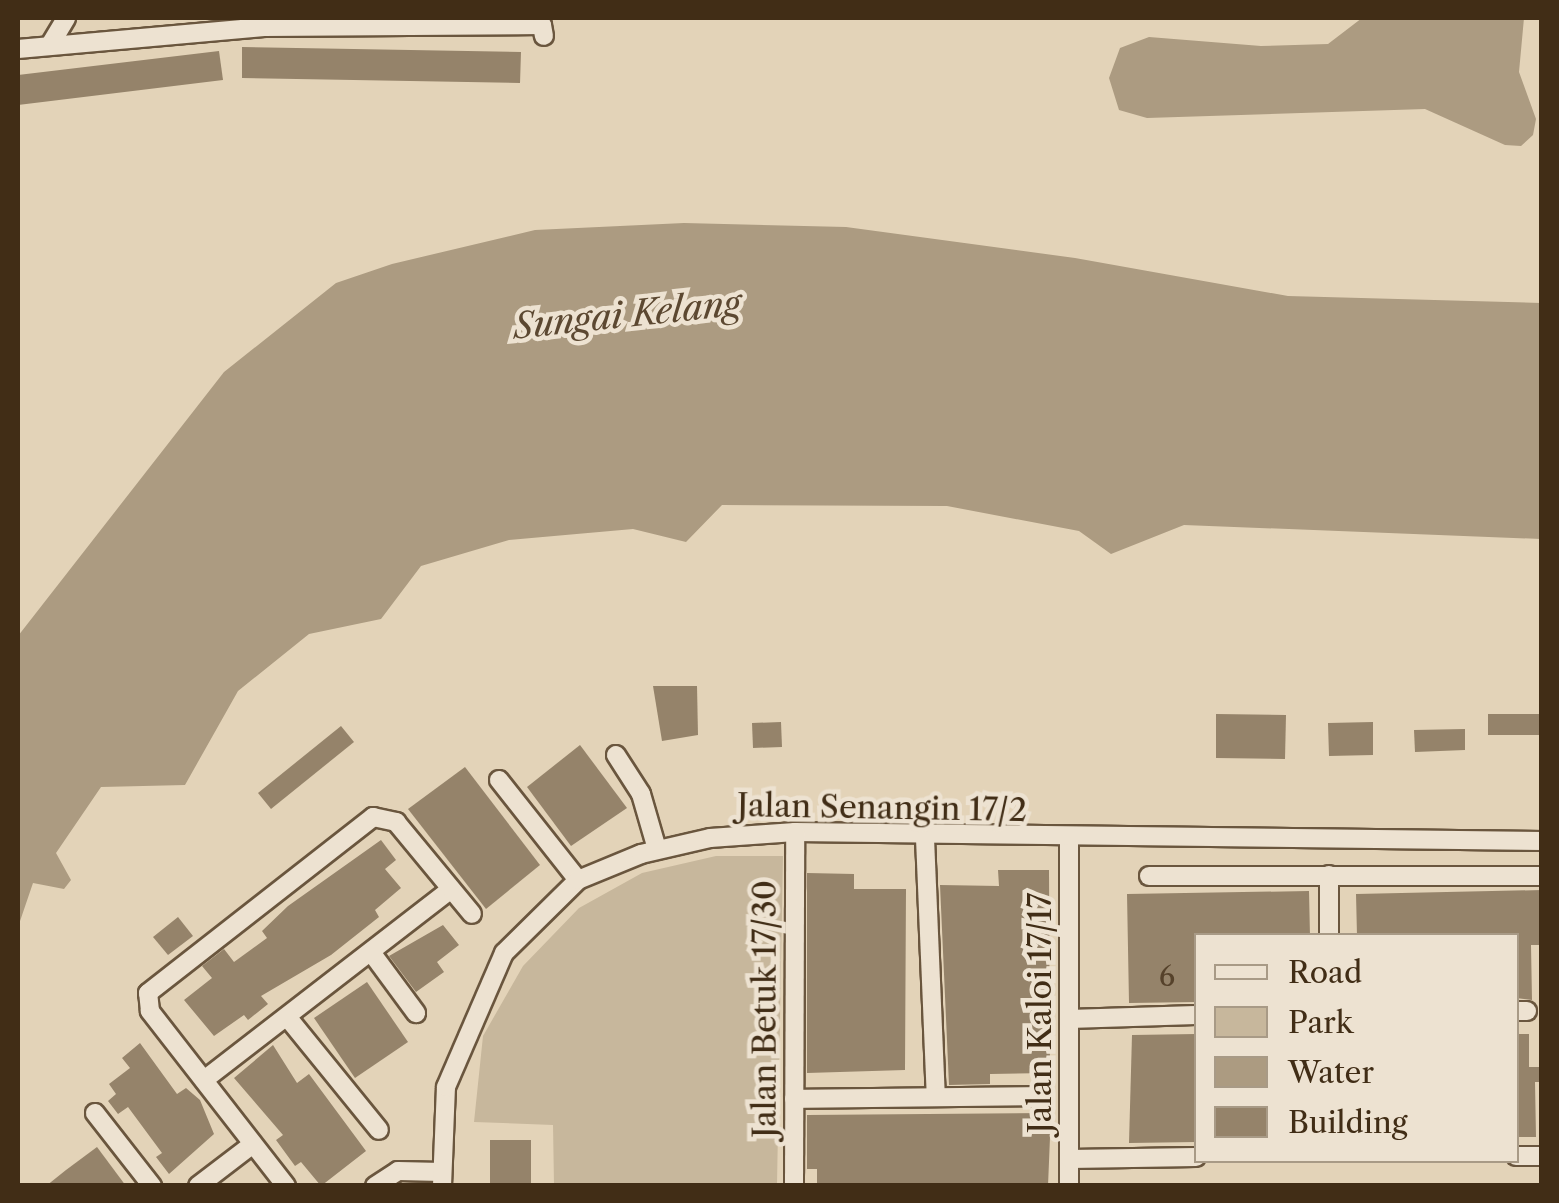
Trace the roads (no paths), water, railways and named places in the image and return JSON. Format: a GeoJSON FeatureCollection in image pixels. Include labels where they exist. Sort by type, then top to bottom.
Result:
{"type":"FeatureCollection","features":[{"type":"Feature","properties":{"kind":"street"},"geometry":{"type":"LineString","coordinates":[[50,45],[66,18]]}},
{"type":"Feature","properties":{"kind":"street"},"geometry":{"type":"LineString","coordinates":[[18,49],[264,22],[542,25],[544,36]]}},
{"type":"Feature","properties":{"kind":"street"},"geometry":{"type":"LineString","coordinates":[[616,755],[646,804],[658,849]]}},
{"type":"Feature","properties":{"kind":"street"},"geometry":{"type":"LineString","coordinates":[[500,780],[578,880]]}},
{"type":"Feature","properties":{"kind":"street"},"geometry":{"type":"LineString","coordinates":[[286,1186],[150,1012],[148,993],[373,816],[396,822],[472,914]]}},
{"type":"Feature","properties":{"kind":"street","name":"Jalan Senangin 17/2"},"geometry":{"type":"LineString","coordinates":[[442,1179],[446,1087],[504,953],[578,880],[658,849],[796,832],[1069,840],[1542,842]]}},
{"type":"Feature","properties":{"kind":"street","name":"Jalan Betuk 17/30"},"geometry":{"type":"LineString","coordinates":[[794,1186],[796,832]]}},
{"type":"Feature","properties":{"kind":"street"},"geometry":{"type":"LineString","coordinates":[[924,838],[936,1097]]}},
{"type":"Feature","properties":{"kind":"street","name":"Jalan Kaloi 17/17"},"geometry":{"type":"LineString","coordinates":[[1069,840],[1069,1186]]}},
{"type":"Feature","properties":{"kind":"street"},"geometry":{"type":"LineString","coordinates":[[1328,933],[1329,875]]}},
{"type":"Feature","properties":{"kind":"street"},"geometry":{"type":"LineString","coordinates":[[1149,876],[1540,876]]}},
{"type":"Feature","properties":{"kind":"street"},"geometry":{"type":"LineString","coordinates":[[204,1080],[450,890]]}},
{"type":"Feature","properties":{"kind":"street"},"geometry":{"type":"LineString","coordinates":[[371,952],[416,1013]]}},
{"type":"Feature","properties":{"kind":"street"},"geometry":{"type":"LineString","coordinates":[[1070,1019],[1194,1015]]}},
{"type":"Feature","properties":{"kind":"street"},"geometry":{"type":"LineString","coordinates":[[288,1018],[378,1130]]}},
{"type":"Feature","properties":{"kind":"street"},"geometry":{"type":"LineString","coordinates":[[794,1098],[1038,1096]]}},
{"type":"Feature","properties":{"kind":"street"},"geometry":{"type":"LineString","coordinates":[[96,1113],[152,1186]]}},
{"type":"Feature","properties":{"kind":"street"},"geometry":{"type":"LineString","coordinates":[[198,1186],[254,1144]]}},
{"type":"Feature","properties":{"kind":"street"},"geometry":{"type":"LineString","coordinates":[[1070,1158],[1194,1157]]}},
{"type":"Feature","properties":{"kind":"street"},"geometry":{"type":"LineString","coordinates":[[374,1186],[398,1171],[442,1179]]}},
{"type":"Feature","properties":{"kind":"water"},"geometry":{"type":"Polygon","coordinates":[[[1362,18],[1524,18],[1519,72],[1536,119],[1533,135],[1521,146],[1505,145],[1425,109],[1147,118],[1119,110],[1109,78],[1120,48],[1149,37],[1261,46],[1328,44],[1362,18]]]}},
{"type":"Feature","properties":{"kind":"water","name":"Sungai Kelang"},"geometry":{"type":"Polygon","coordinates":[[[684,223],[846,227],[1075,258],[1288,296],[1541,303],[1541,539],[1184,525],[1111,554],[1079,531],[947,506],[722,505],[686,542],[633,529],[509,540],[421,566],[381,619],[309,634],[238,691],[185,785],[101,787],[56,853],[71,880],[64,889],[33,883],[18,927],[18,636],[224,372],[336,283],[392,264],[535,230],[684,223]]]}}]}
